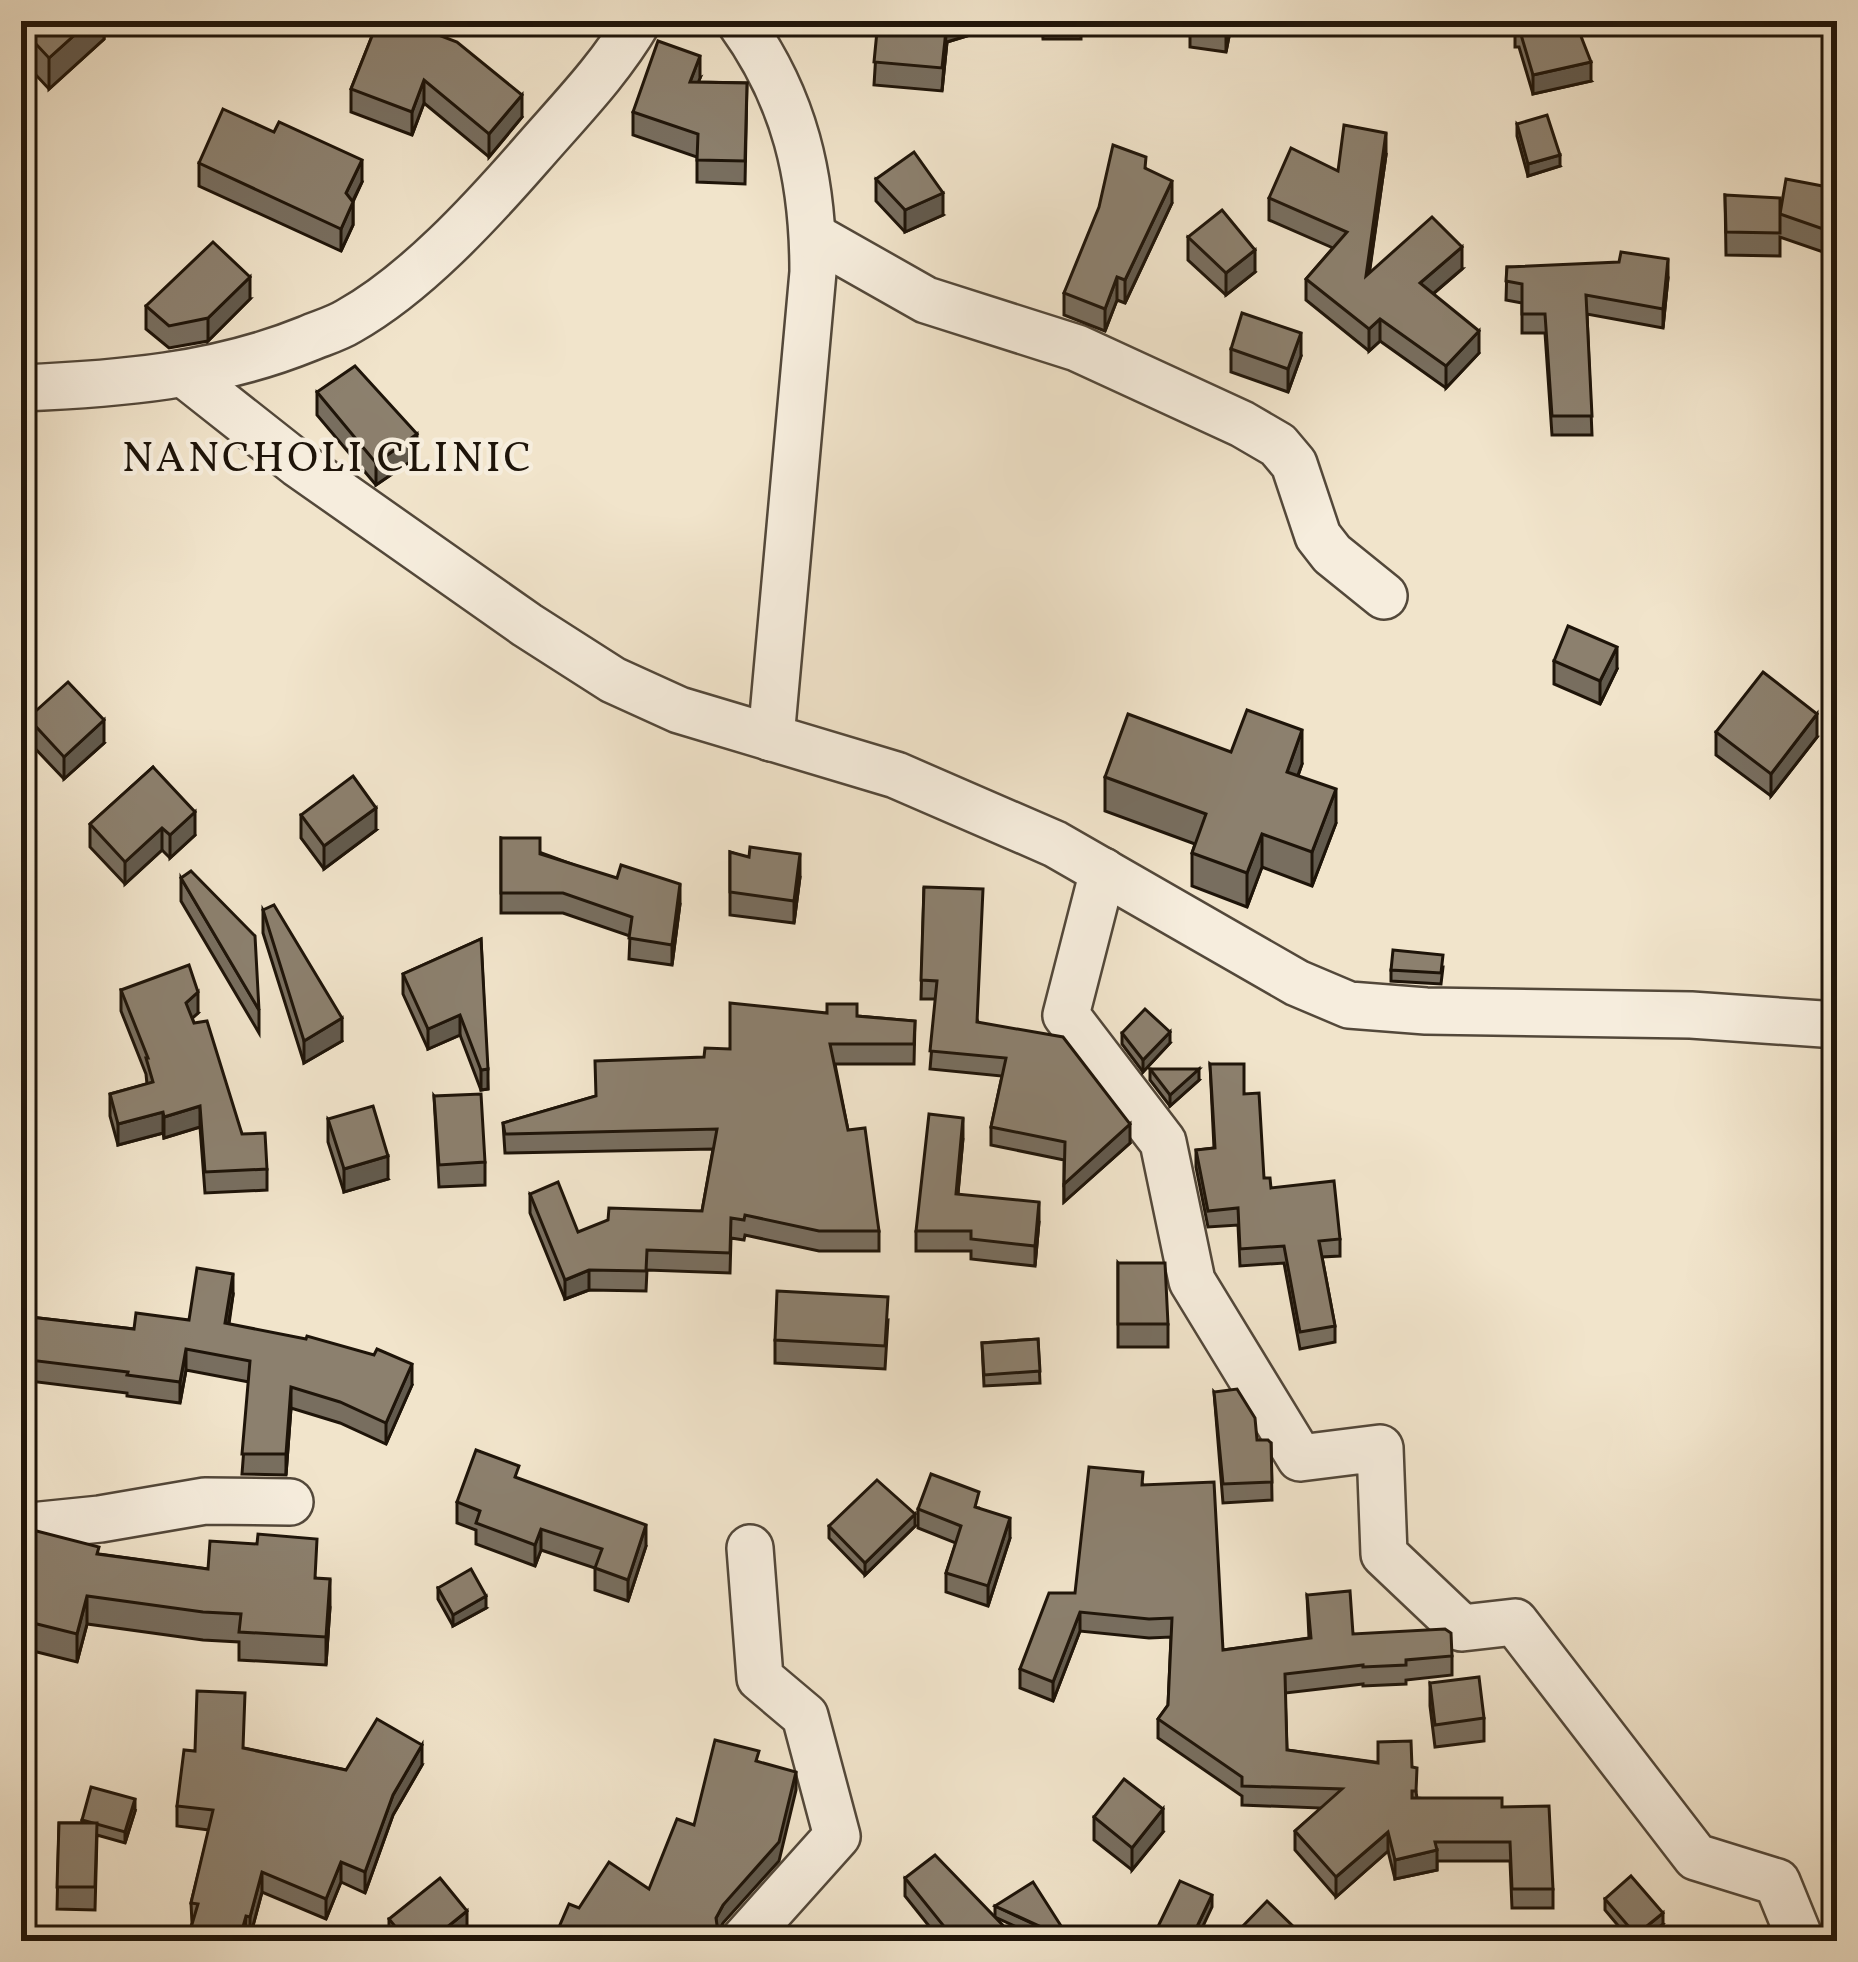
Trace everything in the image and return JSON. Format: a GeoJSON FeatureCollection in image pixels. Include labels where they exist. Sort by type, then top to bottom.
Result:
{"type":"FeatureCollection","features":[{"type":"Feature","properties":{"kind":"street"},"geometry":{"type":"LineString","coordinates":[[21,388],[104,385],[184,374],[281,350],[348,322],[411,278],[522,166],[619,55],[638,21]]}},
{"type":"Feature","properties":{"kind":"street"},"geometry":{"type":"LineString","coordinates":[[739,21],[756,44],[794,123],[807,174],[813,236],[812,293],[771,738]]}},
{"type":"Feature","properties":{"kind":"street"},"geometry":{"type":"LineString","coordinates":[[813,236],[926,300],[1077,348],[1278,445],[1294,464],[1318,536],[1332,554],[1384,596]]}},
{"type":"Feature","properties":{"kind":"street"},"geometry":{"type":"LineString","coordinates":[[184,374],[298,464],[613,680],[679,710],[896,775],[1055,844],[1297,983],[1349,1005],[1426,1011],[1691,1015],[1837,1025]]}},
{"type":"Feature","properties":{"kind":"street"},"geometry":{"type":"LineString","coordinates":[[1103,872],[1066,1015],[1163,1142],[1192,1281],[1300,1458],[1380,1448],[1384,1554],[1462,1628],[1515,1622],[1696,1857],[1777,1882],[1801,1941]]}},
{"type":"Feature","properties":{"kind":"street"},"geometry":{"type":"LineString","coordinates":[[21,1527],[205,1501],[290,1502]]}},
{"type":"Feature","properties":{"kind":"street"},"geometry":{"type":"LineString","coordinates":[[743,1941],[837,1836],[805,1716],[760,1678],[750,1548]]}},
{"type":"Feature","properties":{"kind":"building"},"geometry":{"type":"Polygon","coordinates":[[[21,21],[90,21],[49,58],[21,28],[21,21]]]}},
{"type":"Feature","properties":{"kind":"building"},"geometry":{"type":"Polygon","coordinates":[[[378,21],[402,21],[457,42],[522,95],[489,134],[424,80],[412,112],[351,89],[378,21]]]}},
{"type":"Feature","properties":{"kind":"building"},"geometry":{"type":"Polygon","coordinates":[[[878,21],[947,21],[942,68],[874,62],[878,21]]]}},
{"type":"Feature","properties":{"kind":"building"},"geometry":{"type":"Polygon","coordinates":[[[1042,21],[1081,21],[1081,28],[1043,28],[1042,21]]]}},
{"type":"Feature","properties":{"kind":"building"},"geometry":{"type":"Polygon","coordinates":[[[1190,21],[1228,21],[1226,29],[1190,21]]]}},
{"type":"Feature","properties":{"kind":"building"},"geometry":{"type":"Polygon","coordinates":[[[1515,21],[1575,21],[1591,62],[1533,75],[1515,21]]]}},
{"type":"Feature","properties":{"kind":"building"},"geometry":{"type":"Polygon","coordinates":[[[658,41],[700,56],[690,82],[747,83],[745,161],[697,160],[698,134],[633,112],[658,41]]]}},
{"type":"Feature","properties":{"kind":"building"},"geometry":{"type":"Polygon","coordinates":[[[223,109],[274,132],[279,122],[362,160],[346,193],[353,202],[341,229],[199,163],[223,109]]]}},
{"type":"Feature","properties":{"kind":"building"},"geometry":{"type":"Polygon","coordinates":[[[1547,115],[1560,155],[1528,164],[1517,124],[1547,115]]]}},
{"type":"Feature","properties":{"kind":"building"},"geometry":{"type":"Polygon","coordinates":[[[1344,125],[1386,133],[1366,276],[1432,217],[1462,247],[1420,283],[1479,331],[1446,366],[1380,319],[1369,329],[1306,279],[1347,232],[1269,198],[1291,148],[1338,171],[1344,125]]]}},
{"type":"Feature","properties":{"kind":"building"},"geometry":{"type":"Polygon","coordinates":[[[1113,145],[1146,157],[1145,168],[1172,181],[1125,280],[1117,277],[1105,309],[1064,293],[1099,207],[1113,145]]]}},
{"type":"Feature","properties":{"kind":"building"},"geometry":{"type":"Polygon","coordinates":[[[914,152],[943,193],[905,210],[876,179],[914,152]]]}},
{"type":"Feature","properties":{"kind":"building"},"geometry":{"type":"Polygon","coordinates":[[[1786,179],[1833,188],[1826,230],[1780,214],[1786,179]]]}},
{"type":"Feature","properties":{"kind":"building"},"geometry":{"type":"Polygon","coordinates":[[[1725,195],[1780,198],[1780,233],[1726,232],[1725,195]]]}},
{"type":"Feature","properties":{"kind":"building"},"geometry":{"type":"Polygon","coordinates":[[[1222,210],[1255,250],[1226,273],[1188,237],[1222,210]]]}},
{"type":"Feature","properties":{"kind":"building"},"geometry":{"type":"Polygon","coordinates":[[[213,242],[250,277],[208,318],[169,326],[146,306],[213,242]]]}},
{"type":"Feature","properties":{"kind":"building"},"geometry":{"type":"Polygon","coordinates":[[[1621,252],[1668,259],[1663,309],[1586,295],[1592,416],[1552,416],[1545,314],[1522,314],[1522,284],[1506,281],[1507,267],[1619,262],[1621,252]]]}},
{"type":"Feature","properties":{"kind":"building"},"geometry":{"type":"Polygon","coordinates":[[[1242,313],[1301,333],[1288,369],[1231,349],[1242,313]]]}},
{"type":"Feature","properties":{"kind":"building"},"geometry":{"type":"Polygon","coordinates":[[[355,366],[417,434],[376,463],[317,392],[355,366]]]}},
{"type":"Feature","properties":{"kind":"building"},"geometry":{"type":"Polygon","coordinates":[[[1568,626],[1617,647],[1600,681],[1554,661],[1568,626]]]}},
{"type":"Feature","properties":{"kind":"building"},"geometry":{"type":"Polygon","coordinates":[[[1763,672],[1817,714],[1771,774],[1716,732],[1763,672]]]}},
{"type":"Feature","properties":{"kind":"building"},"geometry":{"type":"Polygon","coordinates":[[[68,682],[104,720],[64,757],[28,718],[68,682]]]}},
{"type":"Feature","properties":{"kind":"building"},"geometry":{"type":"Polygon","coordinates":[[[1247,710],[1302,730],[1287,772],[1336,789],[1312,852],[1262,834],[1247,873],[1192,853],[1206,814],[1105,777],[1128,714],[1231,752],[1247,710]]]}},
{"type":"Feature","properties":{"kind":"building"},"geometry":{"type":"Polygon","coordinates":[[[153,767],[195,812],[170,835],[162,828],[125,862],[90,824],[153,767]]]}},
{"type":"Feature","properties":{"kind":"building"},"geometry":{"type":"Polygon","coordinates":[[[353,776],[376,808],[324,846],[301,815],[353,776]]]}},
{"type":"Feature","properties":{"kind":"building"},"geometry":{"type":"Polygon","coordinates":[[[501,838],[540,838],[540,854],[617,878],[621,865],[680,884],[672,945],[629,938],[632,917],[563,893],[501,893],[501,838]]]}},
{"type":"Feature","properties":{"kind":"building"},"geometry":{"type":"Polygon","coordinates":[[[750,847],[800,854],[794,901],[730,892],[730,852],[749,857],[750,847]]]}},
{"type":"Feature","properties":{"kind":"building"},"geometry":{"type":"Polygon","coordinates":[[[191,871],[255,936],[259,1010],[181,878],[191,871]]]}},
{"type":"Feature","properties":{"kind":"building"},"geometry":{"type":"Polygon","coordinates":[[[924,887],[983,889],[977,1022],[1063,1037],[1130,1124],[1064,1184],[1065,1142],[991,1127],[1006,1058],[930,1051],[937,981],[921,980],[924,887]]]}},
{"type":"Feature","properties":{"kind":"building"},"geometry":{"type":"Polygon","coordinates":[[[274,905],[342,1018],[304,1041],[263,910],[274,905]]]}},
{"type":"Feature","properties":{"kind":"building"},"geometry":{"type":"Polygon","coordinates":[[[481,939],[488,1069],[481,1070],[460,1015],[428,1029],[403,974],[481,939]]]}},
{"type":"Feature","properties":{"kind":"building"},"geometry":{"type":"Polygon","coordinates":[[[1393,950],[1443,955],[1441,973],[1391,970],[1393,950]]]}},
{"type":"Feature","properties":{"kind":"building"},"geometry":{"type":"Polygon","coordinates":[[[189,965],[198,992],[186,1003],[194,1023],[207,1021],[242,1134],[265,1133],[267,1169],[205,1172],[200,1106],[118,1124],[110,1094],[153,1082],[121,990],[189,965]]]}},
{"type":"Feature","properties":{"kind":"building"},"geometry":{"type":"Polygon","coordinates":[[[730,1003],[827,1013],[827,1004],[857,1004],[857,1016],[915,1021],[914,1044],[830,1044],[848,1130],[865,1128],[879,1231],[819,1231],[745,1215],[744,1220],[731,1218],[730,1253],[647,1250],[646,1271],[589,1270],[565,1280],[530,1194],[558,1182],[578,1232],[608,1220],[609,1208],[702,1211],[717,1129],[505,1134],[503,1123],[596,1096],[595,1061],[704,1057],[705,1048],[730,1049],[730,1003]]]}},
{"type":"Feature","properties":{"kind":"building"},"geometry":{"type":"Polygon","coordinates":[[[1145,1009],[1170,1032],[1143,1060],[1122,1033],[1145,1009]]]}},
{"type":"Feature","properties":{"kind":"building"},"geometry":{"type":"Polygon","coordinates":[[[1210,1064],[1244,1064],[1244,1094],[1259,1093],[1264,1178],[1270,1178],[1271,1188],[1334,1181],[1340,1239],[1319,1241],[1335,1326],[1300,1332],[1284,1246],[1240,1249],[1238,1208],[1208,1211],[1196,1150],[1215,1148],[1210,1064]]]}},
{"type":"Feature","properties":{"kind":"building"},"geometry":{"type":"Polygon","coordinates":[[[1150,1069],[1199,1069],[1170,1095],[1150,1069]]]}},
{"type":"Feature","properties":{"kind":"building"},"geometry":{"type":"Polygon","coordinates":[[[21,1081],[25,1081],[27,1163],[21,1163],[21,1081]]]}},
{"type":"Feature","properties":{"kind":"building"},"geometry":{"type":"Polygon","coordinates":[[[481,1094],[485,1162],[439,1165],[434,1096],[481,1094]]]}},
{"type":"Feature","properties":{"kind":"building"},"geometry":{"type":"Polygon","coordinates":[[[373,1106],[388,1156],[344,1169],[328,1119],[373,1106]]]}},
{"type":"Feature","properties":{"kind":"building"},"geometry":{"type":"Polygon","coordinates":[[[929,1114],[963,1118],[956,1194],[1039,1202],[1035,1246],[971,1239],[971,1231],[916,1231],[929,1114]]]}},
{"type":"Feature","properties":{"kind":"building"},"geometry":{"type":"Polygon","coordinates":[[[1118,1263],[1165,1263],[1168,1324],[1118,1324],[1118,1263]]]}},
{"type":"Feature","properties":{"kind":"building"},"geometry":{"type":"Polygon","coordinates":[[[197,1268],[233,1274],[225,1323],[307,1336],[374,1355],[377,1349],[412,1364],[386,1423],[291,1387],[286,1454],[242,1454],[250,1361],[186,1349],[180,1382],[21,1359],[21,1316],[134,1329],[136,1313],[189,1320],[197,1268]]]}},
{"type":"Feature","properties":{"kind":"building"},"geometry":{"type":"Polygon","coordinates":[[[777,1291],[888,1297],[885,1346],[775,1340],[777,1291]]]}},
{"type":"Feature","properties":{"kind":"building"},"geometry":{"type":"Polygon","coordinates":[[[1038,1339],[1040,1371],[984,1375],[982,1343],[1038,1339]]]}},
{"type":"Feature","properties":{"kind":"building"},"geometry":{"type":"Polygon","coordinates":[[[1237,1389],[1255,1418],[1257,1440],[1271,1443],[1272,1482],[1223,1484],[1214,1392],[1237,1389]]]}},
{"type":"Feature","properties":{"kind":"building"},"geometry":{"type":"Polygon","coordinates":[[[476,1450],[519,1466],[515,1477],[646,1525],[628,1580],[595,1568],[602,1549],[541,1529],[535,1545],[476,1523],[480,1511],[457,1502],[476,1450]]]}},
{"type":"Feature","properties":{"kind":"building"},"geometry":{"type":"Polygon","coordinates":[[[1089,1467],[1143,1472],[1142,1485],[1214,1482],[1223,1650],[1311,1638],[1307,1595],[1350,1591],[1353,1634],[1445,1629],[1451,1633],[1452,1656],[1406,1660],[1406,1665],[1285,1674],[1287,1750],[1378,1763],[1378,1742],[1411,1741],[1412,1767],[1417,1768],[1412,1798],[1502,1798],[1502,1807],[1549,1806],[1553,1889],[1512,1889],[1510,1842],[1435,1842],[1437,1850],[1395,1860],[1388,1832],[1336,1877],[1295,1831],[1342,1789],[1242,1786],[1242,1777],[1158,1719],[1168,1705],[1172,1618],[1080,1612],[1053,1682],[1020,1669],[1049,1593],[1075,1593],[1089,1467]]]}},
{"type":"Feature","properties":{"kind":"building"},"geometry":{"type":"Polygon","coordinates":[[[931,1474],[979,1492],[975,1507],[1010,1518],[988,1586],[946,1573],[961,1526],[918,1509],[931,1474]]]}},
{"type":"Feature","properties":{"kind":"building"},"geometry":{"type":"Polygon","coordinates":[[[877,1480],[915,1514],[865,1563],[829,1526],[877,1480]]]}},
{"type":"Feature","properties":{"kind":"building"},"geometry":{"type":"Polygon","coordinates":[[[21,1527],[99,1547],[97,1554],[208,1569],[210,1541],[257,1544],[258,1534],[317,1539],[315,1578],[330,1579],[326,1637],[239,1632],[241,1614],[87,1596],[77,1634],[21,1620],[21,1527]]]}},
{"type":"Feature","properties":{"kind":"building"},"geometry":{"type":"Polygon","coordinates":[[[471,1569],[486,1596],[453,1615],[438,1588],[471,1569]]]}},
{"type":"Feature","properties":{"kind":"building"},"geometry":{"type":"Polygon","coordinates":[[[1479,1677],[1484,1718],[1435,1725],[1430,1683],[1479,1677]]]}},
{"type":"Feature","properties":{"kind":"building"},"geometry":{"type":"Polygon","coordinates":[[[197,1691],[245,1693],[243,1748],[346,1770],[377,1719],[422,1745],[393,1795],[365,1872],[341,1862],[326,1899],[262,1872],[239,1941],[187,1941],[213,1810],[177,1806],[184,1750],[195,1751],[197,1691]]]}},
{"type":"Feature","properties":{"kind":"building"},"geometry":{"type":"Polygon","coordinates":[[[715,1740],[759,1751],[756,1761],[796,1772],[779,1842],[716,1918],[724,1941],[553,1941],[569,1904],[579,1908],[609,1862],[649,1889],[677,1819],[694,1825],[715,1740]]]}},
{"type":"Feature","properties":{"kind":"building"},"geometry":{"type":"Polygon","coordinates":[[[1124,1779],[1163,1809],[1132,1848],[1094,1817],[1124,1779]]]}},
{"type":"Feature","properties":{"kind":"building"},"geometry":{"type":"Polygon","coordinates":[[[91,1787],[135,1799],[125,1832],[82,1820],[91,1787]]]}},
{"type":"Feature","properties":{"kind":"building"},"geometry":{"type":"Polygon","coordinates":[[[59,1823],[97,1823],[95,1887],[57,1887],[59,1823]]]}},
{"type":"Feature","properties":{"kind":"building"},"geometry":{"type":"Polygon","coordinates":[[[935,1855],[1018,1941],[929,1941],[947,1930],[905,1878],[935,1855]]]}},
{"type":"Feature","properties":{"kind":"building"},"geometry":{"type":"Polygon","coordinates":[[[1631,1876],[1663,1913],[1636,1935],[1605,1899],[1631,1876]]]}},
{"type":"Feature","properties":{"kind":"building"},"geometry":{"type":"Polygon","coordinates":[[[440,1878],[467,1911],[430,1941],[407,1941],[389,1919],[440,1878]]]}},
{"type":"Feature","properties":{"kind":"building"},"geometry":{"type":"Polygon","coordinates":[[[1180,1881],[1212,1895],[1194,1933],[1190,1931],[1185,1941],[1151,1941],[1180,1881]]]}},
{"type":"Feature","properties":{"kind":"building"},"geometry":{"type":"Polygon","coordinates":[[[1033,1882],[1070,1940],[995,1906],[1033,1882]]]}},
{"type":"Feature","properties":{"kind":"building"},"geometry":{"type":"Polygon","coordinates":[[[1267,1901],[1299,1932],[1290,1941],[1254,1941],[1241,1928],[1267,1901]]]}},
{"type":"Feature","properties":{"kind":"district","name":"NANCHOLI CLINIC"},"geometry":{"type":"Point","coordinates":[328,460]}}]}
